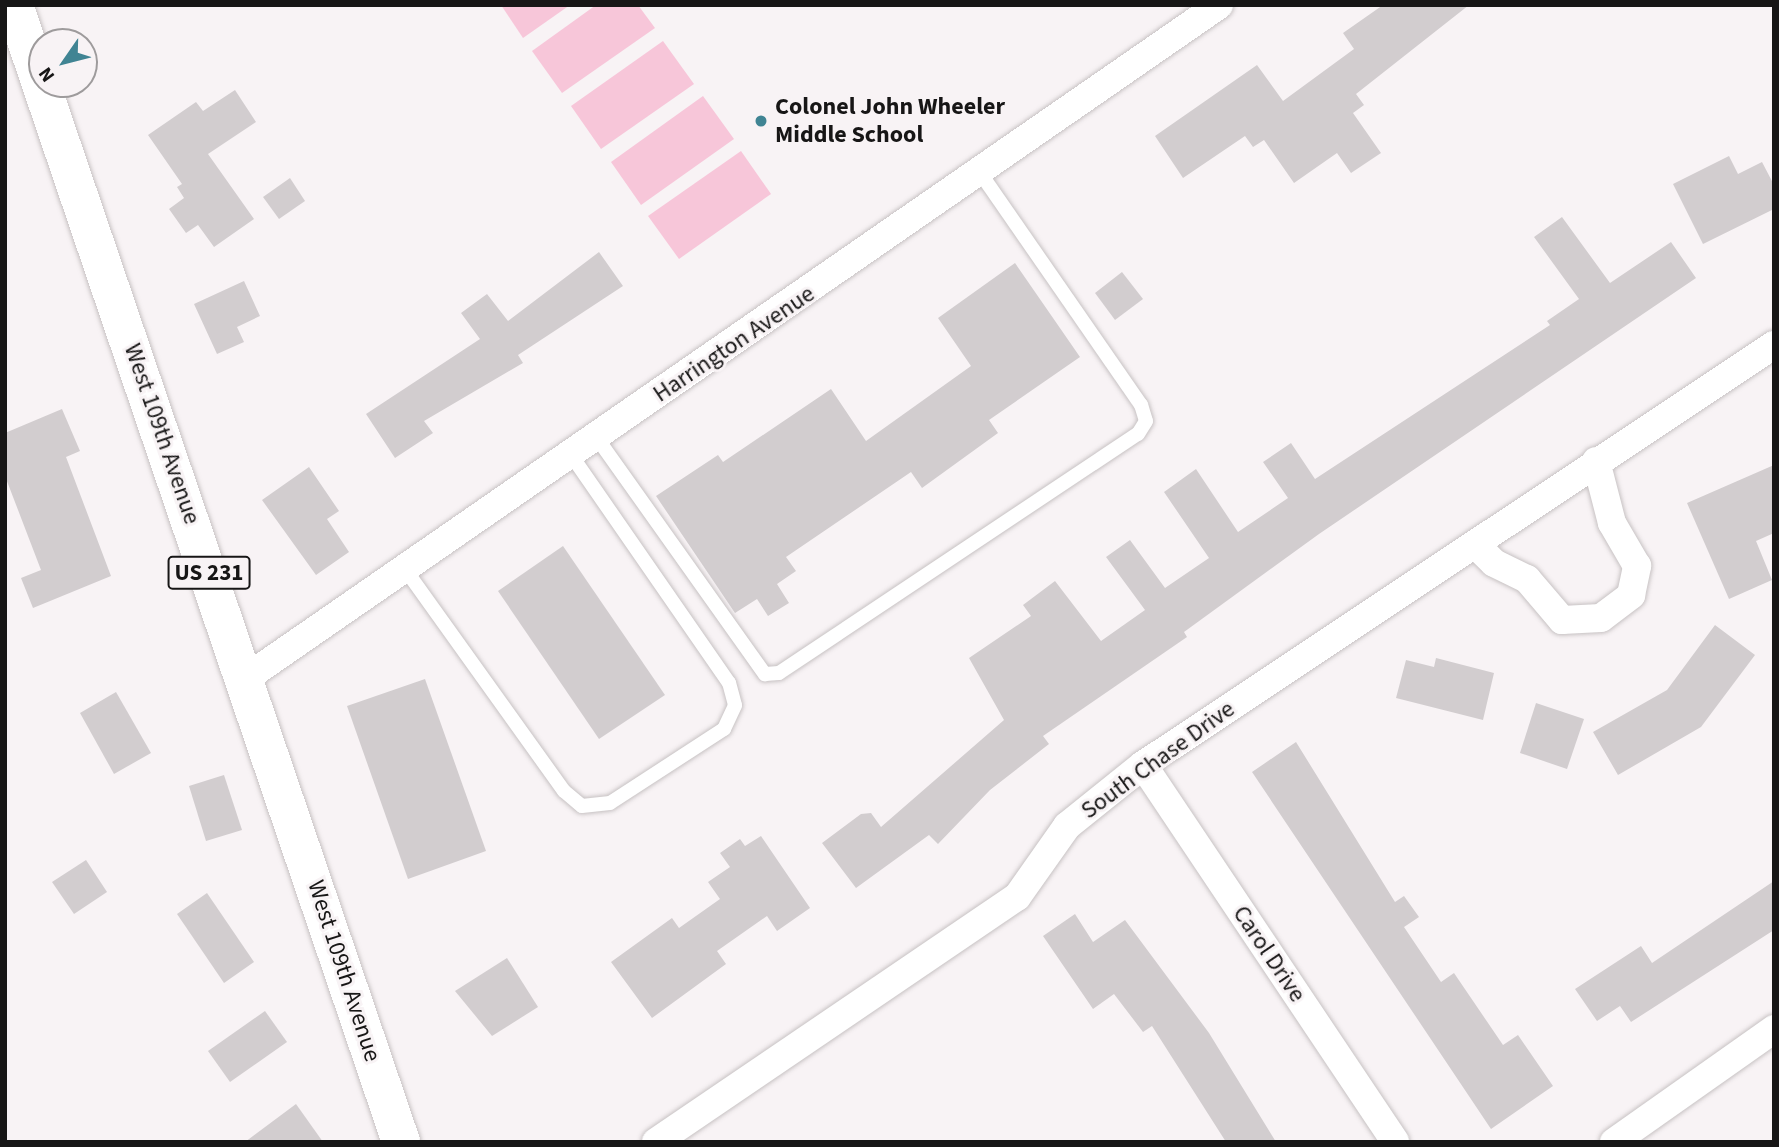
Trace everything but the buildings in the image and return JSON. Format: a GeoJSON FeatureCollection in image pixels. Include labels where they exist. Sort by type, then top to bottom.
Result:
{"type":"FeatureCollection","features":[{"type":"Feature","properties":{"kind":"main road","name":"West 109th Avenue"},"geometry":{"type":"LineString","coordinates":[[14,5],[246,678],[401,1142]]}},
{"type":"Feature","properties":{"kind":"street","name":"Harrington Avenue"},"geometry":{"type":"LineString","coordinates":[[246,678],[981,174],[1219,5]]}},
{"type":"Feature","properties":{"kind":"street","name":"South Chase Drive"},"geometry":{"type":"LineString","coordinates":[[656,1142],[1017,897],[1067,826],[1143,765],[1774,345]]}},
{"type":"Feature","properties":{"kind":"street"},"geometry":{"type":"LineString","coordinates":[[1476,545],[1493,563],[1527,579],[1562,621],[1601,618],[1631,595],[1637,566],[1612,523],[1596,461]]}},
{"type":"Feature","properties":{"kind":"street","name":"Carol Drive"},"geometry":{"type":"LineString","coordinates":[[1143,765],[1395,1142]]}},
{"type":"Feature","properties":{"kind":"street"},"geometry":{"type":"LineString","coordinates":[[1614,1142],[1774,1029]]}},
{"type":"Feature","properties":{"kind":"lane"},"geometry":{"type":"LineString","coordinates":[[597,438],[765,674],[779,673],[1138,434],[1146,421],[1141,405],[981,174]]}},
{"type":"Feature","properties":{"kind":"lane"},"geometry":{"type":"LineString","coordinates":[[405,569],[564,791],[582,806],[610,803],[724,729],[735,705],[729,683],[571,456]]}},
{"type":"Feature","properties":{"kind":"shaded area"},"geometry":{"type":"Polygon","coordinates":[[[501,5],[570,5],[523,38],[501,5]]]}},
{"type":"Feature","properties":{"kind":"shaded area"},"geometry":{"type":"Polygon","coordinates":[[[596,5],[638,5],[655,28],[562,93],[532,51],[596,5]]]}},
{"type":"Feature","properties":{"kind":"shaded area"},"geometry":{"type":"Polygon","coordinates":[[[663,41],[694,84],[601,149],[571,106],[663,41]]]}},
{"type":"Feature","properties":{"kind":"shaded area"},"geometry":{"type":"Polygon","coordinates":[[[703,96],[734,139],[641,205],[611,162],[703,96]]]}},
{"type":"Feature","properties":{"kind":"shaded area"},"geometry":{"type":"Polygon","coordinates":[[[741,151],[771,194],[679,259],[648,216],[741,151]]]}},
{"type":"Feature","properties":{"kind":"place","name":"Colonel John Wheeler Middle School"},"geometry":{"type":"Point","coordinates":[761,121]}}]}
